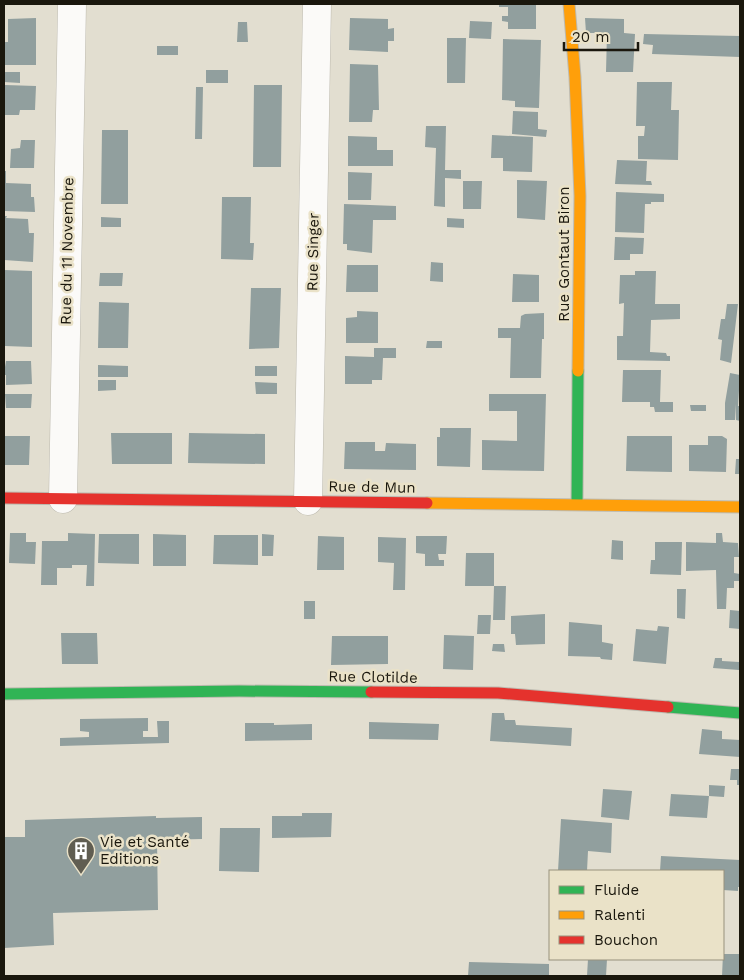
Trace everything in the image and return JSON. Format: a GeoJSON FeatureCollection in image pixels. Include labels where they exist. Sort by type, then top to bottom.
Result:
{"type":"FeatureCollection","features":[{"type":"Feature","properties":{"kind":"street","name":"Rue du 11 Novembre"},"geometry":{"type":"LineString","coordinates":[[63,499],[72,4]]}},
{"type":"Feature","properties":{"kind":"street","name":"Rue Singer"},"geometry":{"type":"LineString","coordinates":[[308,501],[317,4]]}},
{"type":"Feature","properties":{"kind":"street","name":"Rue Gontaut Biron"},"geometry":{"type":"LineString","coordinates":[[569,4],[575,78],[580,196],[577,504]]}},
{"type":"Feature","properties":{"kind":"street","name":"Rue de Mun"},"geometry":{"type":"LineString","coordinates":[[4,498],[740,507]]}},
{"type":"Feature","properties":{"kind":"street","name":"Rue Clotilde"},"geometry":{"type":"LineString","coordinates":[[4,694],[239,691],[498,693],[740,712]]}},
{"type":"Feature","properties":{"kind":"building"},"geometry":{"type":"Polygon","coordinates":[[[499,4],[536,4],[536,29],[508,29],[508,22],[502,21],[502,16],[508,16],[508,7],[499,7],[499,4]]]}},
{"type":"Feature","properties":{"kind":"building"},"geometry":{"type":"Polygon","coordinates":[[[36,18],[36,65],[4,65],[4,42],[8,42],[8,19],[36,18]]]}},
{"type":"Feature","properties":{"kind":"building"},"geometry":{"type":"Polygon","coordinates":[[[350,18],[388,19],[388,29],[394,28],[394,41],[388,41],[388,52],[349,50],[350,18]]]}},
{"type":"Feature","properties":{"kind":"building"},"geometry":{"type":"Polygon","coordinates":[[[585,18],[624,19],[624,33],[635,34],[633,72],[606,72],[607,33],[586,33],[585,18]]]}},
{"type":"Feature","properties":{"kind":"building"},"geometry":{"type":"Polygon","coordinates":[[[470,21],[492,22],[491,39],[469,38],[470,21]]]}},
{"type":"Feature","properties":{"kind":"building"},"geometry":{"type":"Polygon","coordinates":[[[238,22],[247,22],[248,42],[237,42],[238,22]]]}},
{"type":"Feature","properties":{"kind":"building"},"geometry":{"type":"Polygon","coordinates":[[[644,34],[740,36],[740,57],[652,54],[653,45],[643,44],[644,34]]]}},
{"type":"Feature","properties":{"kind":"building"},"geometry":{"type":"Polygon","coordinates":[[[447,38],[466,38],[465,83],[447,83],[447,38]]]}},
{"type":"Feature","properties":{"kind":"building"},"geometry":{"type":"Polygon","coordinates":[[[503,39],[541,40],[539,108],[515,107],[515,101],[502,100],[503,39]]]}},
{"type":"Feature","properties":{"kind":"building"},"geometry":{"type":"Polygon","coordinates":[[[157,46],[178,46],[178,55],[157,55],[157,46]]]}},
{"type":"Feature","properties":{"kind":"building"},"geometry":{"type":"Polygon","coordinates":[[[350,64],[378,65],[379,110],[373,110],[372,122],[349,122],[350,64]]]}},
{"type":"Feature","properties":{"kind":"building"},"geometry":{"type":"Polygon","coordinates":[[[206,70],[228,70],[228,83],[206,83],[206,70]]]}},
{"type":"Feature","properties":{"kind":"building"},"geometry":{"type":"Polygon","coordinates":[[[4,72],[20,72],[20,83],[4,82],[4,72]]]}},
{"type":"Feature","properties":{"kind":"building"},"geometry":{"type":"Polygon","coordinates":[[[637,82],[672,82],[671,110],[679,110],[678,160],[638,159],[638,136],[644,136],[645,126],[636,126],[637,82]]]}},
{"type":"Feature","properties":{"kind":"building"},"geometry":{"type":"Polygon","coordinates":[[[5,85],[36,86],[35,110],[20,110],[19,115],[5,115],[5,85]]]}},
{"type":"Feature","properties":{"kind":"building"},"geometry":{"type":"Polygon","coordinates":[[[254,85],[282,85],[281,167],[253,167],[254,85]]]}},
{"type":"Feature","properties":{"kind":"building"},"geometry":{"type":"Polygon","coordinates":[[[196,87],[203,87],[202,139],[195,139],[196,87]]]}},
{"type":"Feature","properties":{"kind":"building"},"geometry":{"type":"Polygon","coordinates":[[[513,111],[538,112],[538,129],[547,130],[546,137],[512,134],[513,111]]]}},
{"type":"Feature","properties":{"kind":"building"},"geometry":{"type":"Polygon","coordinates":[[[426,126],[446,126],[445,170],[461,170],[461,179],[445,178],[445,207],[434,206],[436,148],[425,147],[426,126]]]}},
{"type":"Feature","properties":{"kind":"building"},"geometry":{"type":"Polygon","coordinates":[[[102,130],[128,130],[128,204],[101,204],[102,130]]]}},
{"type":"Feature","properties":{"kind":"building"},"geometry":{"type":"Polygon","coordinates":[[[492,135],[533,137],[532,172],[503,171],[503,158],[491,158],[492,135]]]}},
{"type":"Feature","properties":{"kind":"building"},"geometry":{"type":"Polygon","coordinates":[[[348,136],[377,137],[377,150],[393,150],[393,166],[348,166],[348,136]]]}},
{"type":"Feature","properties":{"kind":"building"},"geometry":{"type":"Polygon","coordinates":[[[21,140],[35,140],[34,168],[10,168],[11,149],[20,148],[21,140]]]}},
{"type":"Feature","properties":{"kind":"building"},"geometry":{"type":"Polygon","coordinates":[[[617,160],[647,161],[646,181],[651,181],[652,185],[615,184],[617,160]]]}},
{"type":"Feature","properties":{"kind":"building"},"geometry":{"type":"Polygon","coordinates":[[[4,171],[6,171],[6,183],[31,184],[31,197],[34,197],[35,212],[5,211],[4,171]]]}},
{"type":"Feature","properties":{"kind":"building"},"geometry":{"type":"Polygon","coordinates":[[[348,172],[372,173],[371,200],[348,200],[348,172]]]}},
{"type":"Feature","properties":{"kind":"building"},"geometry":{"type":"Polygon","coordinates":[[[517,180],[547,181],[545,220],[517,218],[517,180]]]}},
{"type":"Feature","properties":{"kind":"building"},"geometry":{"type":"Polygon","coordinates":[[[463,181],[482,181],[481,209],[463,209],[463,181]]]}},
{"type":"Feature","properties":{"kind":"building"},"geometry":{"type":"Polygon","coordinates":[[[616,192],[664,194],[664,202],[645,204],[644,233],[615,232],[616,192]]]}},
{"type":"Feature","properties":{"kind":"building"},"geometry":{"type":"Polygon","coordinates":[[[222,197],[251,197],[250,243],[254,243],[253,260],[221,259],[222,197]]]}},
{"type":"Feature","properties":{"kind":"building"},"geometry":{"type":"Polygon","coordinates":[[[344,204],[396,206],[396,220],[373,220],[372,253],[347,250],[347,244],[343,244],[344,204]]]}},
{"type":"Feature","properties":{"kind":"building"},"geometry":{"type":"Polygon","coordinates":[[[4,216],[7,216],[6,218],[28,219],[29,233],[34,233],[33,262],[4,260],[4,216]]]}},
{"type":"Feature","properties":{"kind":"building"},"geometry":{"type":"Polygon","coordinates":[[[101,217],[121,218],[121,227],[101,227],[101,217]]]}},
{"type":"Feature","properties":{"kind":"building"},"geometry":{"type":"Polygon","coordinates":[[[447,218],[464,219],[464,228],[447,227],[447,218]]]}},
{"type":"Feature","properties":{"kind":"building"},"geometry":{"type":"Polygon","coordinates":[[[615,237],[644,238],[643,254],[630,254],[630,260],[614,260],[615,237]]]}},
{"type":"Feature","properties":{"kind":"building"},"geometry":{"type":"Polygon","coordinates":[[[431,262],[443,263],[443,282],[430,281],[431,262]]]}},
{"type":"Feature","properties":{"kind":"building"},"geometry":{"type":"Polygon","coordinates":[[[347,265],[378,265],[378,292],[346,292],[347,265]]]}},
{"type":"Feature","properties":{"kind":"building"},"geometry":{"type":"Polygon","coordinates":[[[4,270],[32,271],[32,347],[5,346],[4,270]]]}},
{"type":"Feature","properties":{"kind":"building"},"geometry":{"type":"Polygon","coordinates":[[[635,271],[656,271],[655,304],[680,304],[680,319],[651,320],[650,352],[666,353],[667,356],[670,356],[670,361],[617,360],[617,336],[623,336],[624,303],[619,304],[620,275],[635,275],[635,271]]]}},
{"type":"Feature","properties":{"kind":"building"},"geometry":{"type":"Polygon","coordinates":[[[100,273],[123,273],[122,286],[99,286],[100,273]]]}},
{"type":"Feature","properties":{"kind":"building"},"geometry":{"type":"Polygon","coordinates":[[[513,274],[539,275],[539,302],[512,302],[513,274]]]}},
{"type":"Feature","properties":{"kind":"building"},"geometry":{"type":"Polygon","coordinates":[[[251,288],[281,288],[279,348],[249,349],[251,288]]]}},
{"type":"Feature","properties":{"kind":"building"},"geometry":{"type":"Polygon","coordinates":[[[99,302],[129,303],[128,348],[98,348],[99,302]]]}},
{"type":"Feature","properties":{"kind":"building"},"geometry":{"type":"Polygon","coordinates":[[[727,304],[738,304],[731,363],[720,360],[722,340],[718,339],[721,319],[725,319],[727,304]]]}},
{"type":"Feature","properties":{"kind":"building"},"geometry":{"type":"Polygon","coordinates":[[[357,311],[378,312],[378,343],[346,343],[346,318],[357,317],[357,311]]]}},
{"type":"Feature","properties":{"kind":"building"},"geometry":{"type":"Polygon","coordinates":[[[544,313],[541,378],[510,378],[511,338],[498,338],[498,328],[520,328],[521,316],[544,313]]]}},
{"type":"Feature","properties":{"kind":"building"},"geometry":{"type":"Polygon","coordinates":[[[427,341],[442,341],[442,348],[426,348],[427,341]]]}},
{"type":"Feature","properties":{"kind":"building"},"geometry":{"type":"Polygon","coordinates":[[[374,348],[396,348],[396,358],[383,358],[382,380],[372,380],[372,384],[345,384],[345,356],[374,357],[374,348]]]}},
{"type":"Feature","properties":{"kind":"building"},"geometry":{"type":"Polygon","coordinates":[[[6,361],[31,361],[32,384],[6,385],[4,368],[6,361]]]}},
{"type":"Feature","properties":{"kind":"building"},"geometry":{"type":"Polygon","coordinates":[[[98,365],[128,366],[128,377],[98,377],[98,365]]]}},
{"type":"Feature","properties":{"kind":"building"},"geometry":{"type":"Polygon","coordinates":[[[255,366],[277,366],[277,376],[255,376],[255,366]]]}},
{"type":"Feature","properties":{"kind":"building"},"geometry":{"type":"Polygon","coordinates":[[[623,370],[661,370],[660,402],[673,402],[673,412],[655,412],[654,407],[650,407],[650,402],[622,402],[623,370]]]}},
{"type":"Feature","properties":{"kind":"building"},"geometry":{"type":"Polygon","coordinates":[[[730,373],[740,375],[738,406],[740,406],[740,421],[736,420],[736,404],[735,420],[725,420],[725,403],[730,373]]]}},
{"type":"Feature","properties":{"kind":"building"},"geometry":{"type":"Polygon","coordinates":[[[98,380],[116,380],[116,390],[98,391],[98,380]]]}},
{"type":"Feature","properties":{"kind":"building"},"geometry":{"type":"Polygon","coordinates":[[[255,382],[277,383],[277,394],[256,394],[255,382]]]}},
{"type":"Feature","properties":{"kind":"building"},"geometry":{"type":"Polygon","coordinates":[[[5,394],[32,394],[31,408],[6,408],[5,394]]]}},
{"type":"Feature","properties":{"kind":"building"},"geometry":{"type":"Polygon","coordinates":[[[489,394],[546,394],[544,471],[482,470],[482,440],[517,441],[517,411],[489,411],[489,394]]]}},
{"type":"Feature","properties":{"kind":"building"},"geometry":{"type":"Polygon","coordinates":[[[690,405],[706,405],[706,411],[691,411],[690,405]]]}},
{"type":"Feature","properties":{"kind":"building"},"geometry":{"type":"Polygon","coordinates":[[[440,428],[471,428],[470,467],[437,466],[437,437],[440,437],[440,428]]]}},
{"type":"Feature","properties":{"kind":"building"},"geometry":{"type":"Polygon","coordinates":[[[111,433],[172,433],[172,464],[112,464],[111,433]]]}},
{"type":"Feature","properties":{"kind":"building"},"geometry":{"type":"Polygon","coordinates":[[[189,433],[265,434],[265,464],[188,463],[189,433]]]}},
{"type":"Feature","properties":{"kind":"building"},"geometry":{"type":"Polygon","coordinates":[[[4,436],[30,436],[29,465],[4,465],[4,436]]]}},
{"type":"Feature","properties":{"kind":"building"},"geometry":{"type":"Polygon","coordinates":[[[627,436],[672,436],[672,472],[626,471],[627,436]]]}},
{"type":"Feature","properties":{"kind":"building"},"geometry":{"type":"Polygon","coordinates":[[[708,436],[722,436],[727,439],[726,472],[689,471],[689,445],[708,445],[708,436]]]}},
{"type":"Feature","properties":{"kind":"building"},"geometry":{"type":"Polygon","coordinates":[[[345,442],[375,442],[375,451],[385,451],[386,443],[416,444],[416,470],[344,469],[345,442]]]}},
{"type":"Feature","properties":{"kind":"building"},"geometry":{"type":"Polygon","coordinates":[[[736,459],[740,459],[740,474],[735,474],[736,459]]]}},
{"type":"Feature","properties":{"kind":"building"},"geometry":{"type":"Polygon","coordinates":[[[10,533],[26,533],[26,542],[36,542],[35,564],[9,563],[10,533]]]}},
{"type":"Feature","properties":{"kind":"building"},"geometry":{"type":"Polygon","coordinates":[[[68,533],[95,534],[94,586],[86,586],[87,565],[57,568],[57,585],[41,585],[42,541],[68,541],[68,533]]]}},
{"type":"Feature","properties":{"kind":"building"},"geometry":{"type":"Polygon","coordinates":[[[716,533],[722,533],[723,542],[738,543],[739,557],[734,557],[734,573],[740,574],[740,581],[734,581],[734,588],[727,588],[726,609],[717,609],[716,570],[686,571],[686,542],[716,543],[716,533]]]}},
{"type":"Feature","properties":{"kind":"building"},"geometry":{"type":"Polygon","coordinates":[[[99,534],[139,534],[139,564],[98,563],[99,534]]]}},
{"type":"Feature","properties":{"kind":"building"},"geometry":{"type":"Polygon","coordinates":[[[153,534],[186,535],[186,566],[153,566],[153,534]]]}},
{"type":"Feature","properties":{"kind":"building"},"geometry":{"type":"Polygon","coordinates":[[[262,534],[274,535],[273,556],[262,556],[262,534]]]}},
{"type":"Feature","properties":{"kind":"building"},"geometry":{"type":"Polygon","coordinates":[[[214,535],[258,535],[258,565],[213,564],[214,535]]]}},
{"type":"Feature","properties":{"kind":"building"},"geometry":{"type":"Polygon","coordinates":[[[318,536],[344,537],[344,570],[317,570],[318,536]]]}},
{"type":"Feature","properties":{"kind":"building"},"geometry":{"type":"Polygon","coordinates":[[[416,536],[447,536],[446,554],[438,554],[439,560],[444,560],[444,566],[425,566],[425,554],[416,553],[416,536]]]}},
{"type":"Feature","properties":{"kind":"building"},"geometry":{"type":"Polygon","coordinates":[[[378,537],[406,538],[405,590],[393,590],[394,563],[378,562],[378,537]]]}},
{"type":"Feature","properties":{"kind":"building"},"geometry":{"type":"Polygon","coordinates":[[[612,540],[623,541],[623,560],[611,559],[612,540]]]}},
{"type":"Feature","properties":{"kind":"building"},"geometry":{"type":"Polygon","coordinates":[[[655,542],[682,542],[681,575],[650,574],[651,560],[655,560],[655,542]]]}},
{"type":"Feature","properties":{"kind":"building"},"geometry":{"type":"Polygon","coordinates":[[[466,553],[494,553],[494,586],[465,586],[466,553]]]}},
{"type":"Feature","properties":{"kind":"building"},"geometry":{"type":"Polygon","coordinates":[[[494,586],[506,586],[505,620],[493,620],[494,586]]]}},
{"type":"Feature","properties":{"kind":"building"},"geometry":{"type":"Polygon","coordinates":[[[677,589],[686,589],[685,619],[677,618],[677,589]]]}},
{"type":"Feature","properties":{"kind":"building"},"geometry":{"type":"Polygon","coordinates":[[[304,601],[315,601],[315,619],[304,619],[304,601]]]}},
{"type":"Feature","properties":{"kind":"building"},"geometry":{"type":"Polygon","coordinates":[[[730,610],[740,611],[740,629],[729,628],[730,610]]]}},
{"type":"Feature","properties":{"kind":"building"},"geometry":{"type":"Polygon","coordinates":[[[545,614],[545,644],[516,645],[515,634],[511,634],[511,616],[545,614]]]}},
{"type":"Feature","properties":{"kind":"building"},"geometry":{"type":"Polygon","coordinates":[[[478,615],[491,615],[490,634],[477,634],[478,615]]]}},
{"type":"Feature","properties":{"kind":"building"},"geometry":{"type":"Polygon","coordinates":[[[569,622],[602,625],[602,642],[613,644],[612,660],[601,659],[600,657],[568,656],[569,622]]]}},
{"type":"Feature","properties":{"kind":"building"},"geometry":{"type":"Polygon","coordinates":[[[658,626],[669,627],[666,664],[633,661],[636,629],[657,631],[658,626]]]}},
{"type":"Feature","properties":{"kind":"building"},"geometry":{"type":"Polygon","coordinates":[[[61,633],[97,633],[98,664],[62,664],[61,633]]]}},
{"type":"Feature","properties":{"kind":"building"},"geometry":{"type":"Polygon","coordinates":[[[444,635],[474,636],[473,670],[443,669],[444,635]]]}},
{"type":"Feature","properties":{"kind":"building"},"geometry":{"type":"Polygon","coordinates":[[[332,636],[388,636],[388,664],[331,665],[332,636]]]}},
{"type":"Feature","properties":{"kind":"building"},"geometry":{"type":"Polygon","coordinates":[[[493,644],[504,644],[505,652],[492,651],[493,644]]]}},
{"type":"Feature","properties":{"kind":"building"},"geometry":{"type":"Polygon","coordinates":[[[715,658],[722,658],[722,661],[739,662],[739,670],[713,668],[715,658]]]}},
{"type":"Feature","properties":{"kind":"building"},"geometry":{"type":"Polygon","coordinates":[[[492,713],[504,713],[505,720],[515,720],[516,725],[572,728],[571,746],[490,741],[492,713]]]}},
{"type":"Feature","properties":{"kind":"building"},"geometry":{"type":"Polygon","coordinates":[[[148,718],[148,731],[143,731],[143,737],[158,737],[157,721],[169,721],[169,743],[60,746],[60,738],[89,737],[89,732],[80,731],[80,719],[148,718]]]}},
{"type":"Feature","properties":{"kind":"building"},"geometry":{"type":"Polygon","coordinates":[[[369,722],[439,724],[438,740],[369,739],[369,722]]]}},
{"type":"Feature","properties":{"kind":"building"},"geometry":{"type":"Polygon","coordinates":[[[245,723],[274,723],[274,725],[312,724],[312,740],[245,741],[245,723]]]}},
{"type":"Feature","properties":{"kind":"building"},"geometry":{"type":"Polygon","coordinates":[[[702,729],[722,731],[722,739],[740,740],[740,757],[699,754],[702,729]]]}},
{"type":"Feature","properties":{"kind":"building"},"geometry":{"type":"Polygon","coordinates":[[[731,769],[740,769],[740,785],[737,785],[737,780],[730,780],[731,769]]]}},
{"type":"Feature","properties":{"kind":"building"},"geometry":{"type":"Polygon","coordinates":[[[709,785],[725,786],[724,797],[709,796],[709,785]]]}},
{"type":"Feature","properties":{"kind":"building"},"geometry":{"type":"Polygon","coordinates":[[[603,789],[632,791],[629,820],[601,817],[603,789]]]}},
{"type":"Feature","properties":{"kind":"building"},"geometry":{"type":"Polygon","coordinates":[[[671,794],[709,796],[707,818],[669,816],[671,794]]]}},
{"type":"Feature","properties":{"kind":"building"},"geometry":{"type":"Polygon","coordinates":[[[302,813],[332,813],[331,837],[272,838],[272,816],[302,816],[302,813]]]}},
{"type":"Feature","properties":{"kind":"building","name":"Vie et Santé Editions"},"geometry":{"type":"Polygon","coordinates":[[[156,816],[156,818],[202,817],[202,839],[157,840],[158,910],[53,913],[54,945],[4,948],[4,837],[25,837],[25,820],[156,816]]]}},
{"type":"Feature","properties":{"kind":"building"},"geometry":{"type":"Polygon","coordinates":[[[561,819],[612,823],[611,853],[588,851],[587,870],[558,870],[561,819]]]}},
{"type":"Feature","properties":{"kind":"building"},"geometry":{"type":"Polygon","coordinates":[[[220,828],[260,828],[259,872],[219,871],[220,828]]]}},
{"type":"Feature","properties":{"kind":"building"},"geometry":{"type":"Polygon","coordinates":[[[661,856],[740,860],[740,887],[738,887],[738,891],[724,890],[724,870],[660,870],[661,856]]]}},
{"type":"Feature","properties":{"kind":"building"},"geometry":{"type":"Polygon","coordinates":[[[724,954],[740,954],[740,976],[722,976],[724,954]]]}},
{"type":"Feature","properties":{"kind":"building"},"geometry":{"type":"Polygon","coordinates":[[[588,960],[607,960],[606,976],[587,976],[588,960]]]}},
{"type":"Feature","properties":{"kind":"building"},"geometry":{"type":"Polygon","coordinates":[[[469,962],[549,964],[549,976],[468,976],[469,962]]]}},
{"type":"Feature","properties":{"kind":"traffic: fast"},"geometry":{"type":"LineString","coordinates":[[577,504],[578,371]]}},
{"type":"Feature","properties":{"kind":"traffic: fast"},"geometry":{"type":"LineString","coordinates":[[4,694],[239,691],[371,692]]}},
{"type":"Feature","properties":{"kind":"traffic: fast"},"geometry":{"type":"LineString","coordinates":[[668,707],[740,713]]}},
{"type":"Feature","properties":{"kind":"traffic: slow"},"geometry":{"type":"LineString","coordinates":[[569,4],[575,77],[580,196],[578,371]]}},
{"type":"Feature","properties":{"kind":"traffic: slow"},"geometry":{"type":"LineString","coordinates":[[427,503],[740,507]]}},
{"type":"Feature","properties":{"kind":"traffic: jam"},"geometry":{"type":"LineString","coordinates":[[4,498],[427,503]]}},
{"type":"Feature","properties":{"kind":"traffic: jam"},"geometry":{"type":"LineString","coordinates":[[371,692],[498,693],[668,707]]}},
{"type":"Feature","properties":{"kind":"place","name":"Vie et Santé Editions"},"geometry":{"type":"Point","coordinates":[81,875]}}]}
